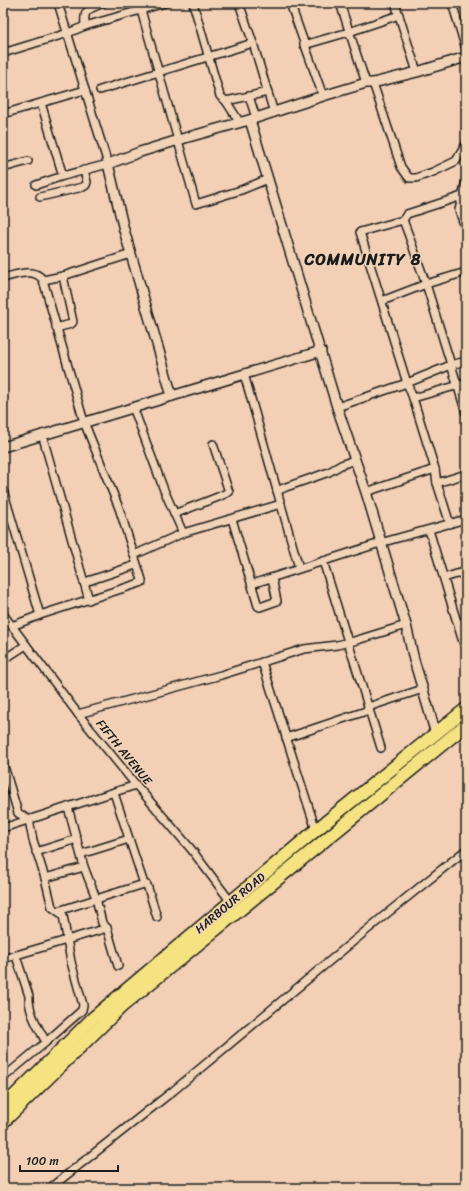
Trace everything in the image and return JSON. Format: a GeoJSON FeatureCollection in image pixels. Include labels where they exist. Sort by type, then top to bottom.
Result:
{"type":"FeatureCollection","features":[{"type":"Feature","properties":{"kind":"highway","name":"HARBOUR ROAD"},"geometry":{"type":"LineString","coordinates":[[3,1107],[93,1018],[316,830],[466,709]]}},
{"type":"Feature","properties":{"kind":"highway","name":"HARBOUR ROAD"},"geometry":{"type":"LineString","coordinates":[[3,1122],[122,1006],[466,725]]}},
{"type":"Feature","properties":{"kind":"street"},"geometry":{"type":"LineString","coordinates":[[58,3],[108,164],[124,230],[172,396]]}},
{"type":"Feature","properties":{"kind":"street"},"geometry":{"type":"LineString","coordinates":[[85,26],[85,12],[103,3]]}},
{"type":"Feature","properties":{"kind":"street"},"geometry":{"type":"LineString","coordinates":[[137,3],[141,10],[196,204],[241,190],[268,179]]}},
{"type":"Feature","properties":{"kind":"street"},"geometry":{"type":"LineString","coordinates":[[3,53],[68,33],[85,26],[165,3]]}},
{"type":"Feature","properties":{"kind":"street"},"geometry":{"type":"LineString","coordinates":[[193,3],[220,96],[226,101],[240,123]]}},
{"type":"Feature","properties":{"kind":"street"},"geometry":{"type":"LineString","coordinates":[[239,3],[253,43],[274,113]]}},
{"type":"Feature","properties":{"kind":"street"},"geometry":{"type":"LineString","coordinates":[[290,3],[323,96]]}},
{"type":"Feature","properties":{"kind":"street"},"geometry":{"type":"LineString","coordinates":[[340,3],[349,32],[401,167],[409,178],[416,178],[433,172],[456,161],[466,144]]}},
{"type":"Feature","properties":{"kind":"street"},"geometry":{"type":"LineString","coordinates":[[395,3],[417,72]]}},
{"type":"Feature","properties":{"kind":"street"},"geometry":{"type":"LineString","coordinates":[[452,3],[466,49]]}},
{"type":"Feature","properties":{"kind":"street"},"geometry":{"type":"LineString","coordinates":[[304,45],[399,15]]}},
{"type":"Feature","properties":{"kind":"street"},"geometry":{"type":"LineString","coordinates":[[100,90],[253,43]]}},
{"type":"Feature","properties":{"kind":"street"},"geometry":{"type":"LineString","coordinates":[[36,185],[108,164],[178,140],[274,113],[323,96],[369,83],[417,72],[466,57]]}},
{"type":"Feature","properties":{"kind":"street"},"geometry":{"type":"LineString","coordinates":[[3,114],[86,90]]}},
{"type":"Feature","properties":{"kind":"street"},"geometry":{"type":"LineString","coordinates":[[226,101],[268,92]]}},
{"type":"Feature","properties":{"kind":"street"},"geometry":{"type":"LineString","coordinates":[[249,96],[253,119],[268,179],[337,406],[366,492],[380,543],[406,625],[414,660],[436,734]]}},
{"type":"Feature","properties":{"kind":"street"},"geometry":{"type":"LineString","coordinates":[[41,103],[63,176]]}},
{"type":"Feature","properties":{"kind":"street"},"geometry":{"type":"LineString","coordinates":[[3,168],[28,161]]}},
{"type":"Feature","properties":{"kind":"street"},"geometry":{"type":"LineString","coordinates":[[40,197],[76,189],[86,185],[87,182],[84,170]]}},
{"type":"Feature","properties":{"kind":"street"},"geometry":{"type":"LineString","coordinates":[[466,181],[462,196],[466,231]]}},
{"type":"Feature","properties":{"kind":"street"},"geometry":{"type":"LineString","coordinates":[[450,524],[437,483],[435,469],[360,232],[403,220],[407,214],[462,196]]}},
{"type":"Feature","properties":{"kind":"street"},"geometry":{"type":"LineString","coordinates":[[403,220],[426,284],[466,412]]}},
{"type":"Feature","properties":{"kind":"street"},"geometry":{"type":"LineString","coordinates":[[43,280],[63,276],[131,254]]}},
{"type":"Feature","properties":{"kind":"street"},"geometry":{"type":"LineString","coordinates":[[382,302],[426,284],[466,272]]}},
{"type":"Feature","properties":{"kind":"street"},"geometry":{"type":"LineString","coordinates":[[3,278],[25,273],[34,273],[40,276],[43,280],[84,422],[119,508],[142,582],[40,615],[12,626]]}},
{"type":"Feature","properties":{"kind":"street"},"geometry":{"type":"LineString","coordinates":[[56,328],[71,324],[73,322],[63,276]]}},
{"type":"Feature","properties":{"kind":"street"},"geometry":{"type":"LineString","coordinates":[[3,446],[321,351]]}},
{"type":"Feature","properties":{"kind":"street"},"geometry":{"type":"LineString","coordinates":[[337,406],[407,383],[466,360]]}},
{"type":"Feature","properties":{"kind":"street"},"geometry":{"type":"LineString","coordinates":[[244,374],[299,568]]}},
{"type":"Feature","properties":{"kind":"street"},"geometry":{"type":"LineString","coordinates":[[413,398],[466,383]]}},
{"type":"Feature","properties":{"kind":"street"},"geometry":{"type":"LineString","coordinates":[[133,407],[174,514],[183,533]]}},
{"type":"Feature","properties":{"kind":"street"},"geometry":{"type":"LineString","coordinates":[[42,434],[89,600]]}},
{"type":"Feature","properties":{"kind":"street"},"geometry":{"type":"LineString","coordinates":[[174,514],[229,492],[213,444]]}},
{"type":"Feature","properties":{"kind":"street"},"geometry":{"type":"LineString","coordinates":[[277,491],[329,472],[354,460]]}},
{"type":"Feature","properties":{"kind":"street"},"geometry":{"type":"LineString","coordinates":[[366,492],[435,469]]}},
{"type":"Feature","properties":{"kind":"street"},"geometry":{"type":"LineString","coordinates":[[437,483],[466,474]]}},
{"type":"Feature","properties":{"kind":"street"},"geometry":{"type":"LineString","coordinates":[[3,490],[40,615]]}},
{"type":"Feature","properties":{"kind":"street"},"geometry":{"type":"LineString","coordinates":[[134,555],[183,533],[281,504]]}},
{"type":"Feature","properties":{"kind":"street"},"geometry":{"type":"LineString","coordinates":[[232,519],[258,606],[262,607],[277,601],[272,578]]}},
{"type":"Feature","properties":{"kind":"street"},"geometry":{"type":"LineString","coordinates":[[252,584],[380,543],[466,519]]}},
{"type":"Feature","properties":{"kind":"street"},"geometry":{"type":"LineString","coordinates":[[429,530],[463,642]]}},
{"type":"Feature","properties":{"kind":"street"},"geometry":{"type":"LineString","coordinates":[[323,561],[381,748]]}},
{"type":"Feature","properties":{"kind":"street"},"geometry":{"type":"LineString","coordinates":[[84,582],[136,565]]}},
{"type":"Feature","properties":{"kind":"street"},"geometry":{"type":"LineString","coordinates":[[444,578],[466,571]]}},
{"type":"Feature","properties":{"kind":"street","name":"FIFTH AVENUE"},"geometry":{"type":"LineString","coordinates":[[3,614],[78,714],[191,849],[231,902]]}},
{"type":"Feature","properties":{"kind":"street"},"geometry":{"type":"LineString","coordinates":[[458,624],[466,621]]}},
{"type":"Feature","properties":{"kind":"street"},"geometry":{"type":"LineString","coordinates":[[78,714],[221,675],[304,649],[337,645],[406,625]]}},
{"type":"Feature","properties":{"kind":"street"},"geometry":{"type":"LineString","coordinates":[[3,659],[26,645]]}},
{"type":"Feature","properties":{"kind":"street"},"geometry":{"type":"LineString","coordinates":[[262,662],[316,830]]}},
{"type":"Feature","properties":{"kind":"street"},"geometry":{"type":"LineString","coordinates":[[286,738],[423,689]]}},
{"type":"Feature","properties":{"kind":"street"},"geometry":{"type":"LineString","coordinates":[[3,763],[18,813],[29,820],[36,852],[45,878],[52,907],[63,915],[70,962],[82,1008],[80,1012],[3,1078]]}},
{"type":"Feature","properties":{"kind":"street"},"geometry":{"type":"LineString","coordinates":[[3,828],[136,785]]}},
{"type":"Feature","properties":{"kind":"street"},"geometry":{"type":"LineString","coordinates":[[114,793],[144,884],[148,885],[157,917]]}},
{"type":"Feature","properties":{"kind":"street"},"geometry":{"type":"LineString","coordinates":[[68,807],[84,867],[96,898],[102,923],[107,928],[118,966]]}},
{"type":"Feature","properties":{"kind":"street"},"geometry":{"type":"LineString","coordinates":[[36,852],[77,839]]}},
{"type":"Feature","properties":{"kind":"street"},"geometry":{"type":"LineString","coordinates":[[81,854],[129,839]]}},
{"type":"Feature","properties":{"kind":"street"},"geometry":{"type":"LineString","coordinates":[[50,1188],[173,1091],[466,850]]}},
{"type":"Feature","properties":{"kind":"street"},"geometry":{"type":"LineString","coordinates":[[45,878],[84,867]]}},
{"type":"Feature","properties":{"kind":"street"},"geometry":{"type":"LineString","coordinates":[[58,911],[144,884]]}},
{"type":"Feature","properties":{"kind":"street"},"geometry":{"type":"LineString","coordinates":[[3,959],[107,928]]}},
{"type":"Feature","properties":{"kind":"street"},"geometry":{"type":"LineString","coordinates":[[16,956],[29,996],[28,1000],[32,1012],[46,1042]]}},
{"type":"Feature","properties":{"kind":"district","name":"COMMUNITY 8"},"geometry":{"type":"Point","coordinates":[363,259]}}]}
